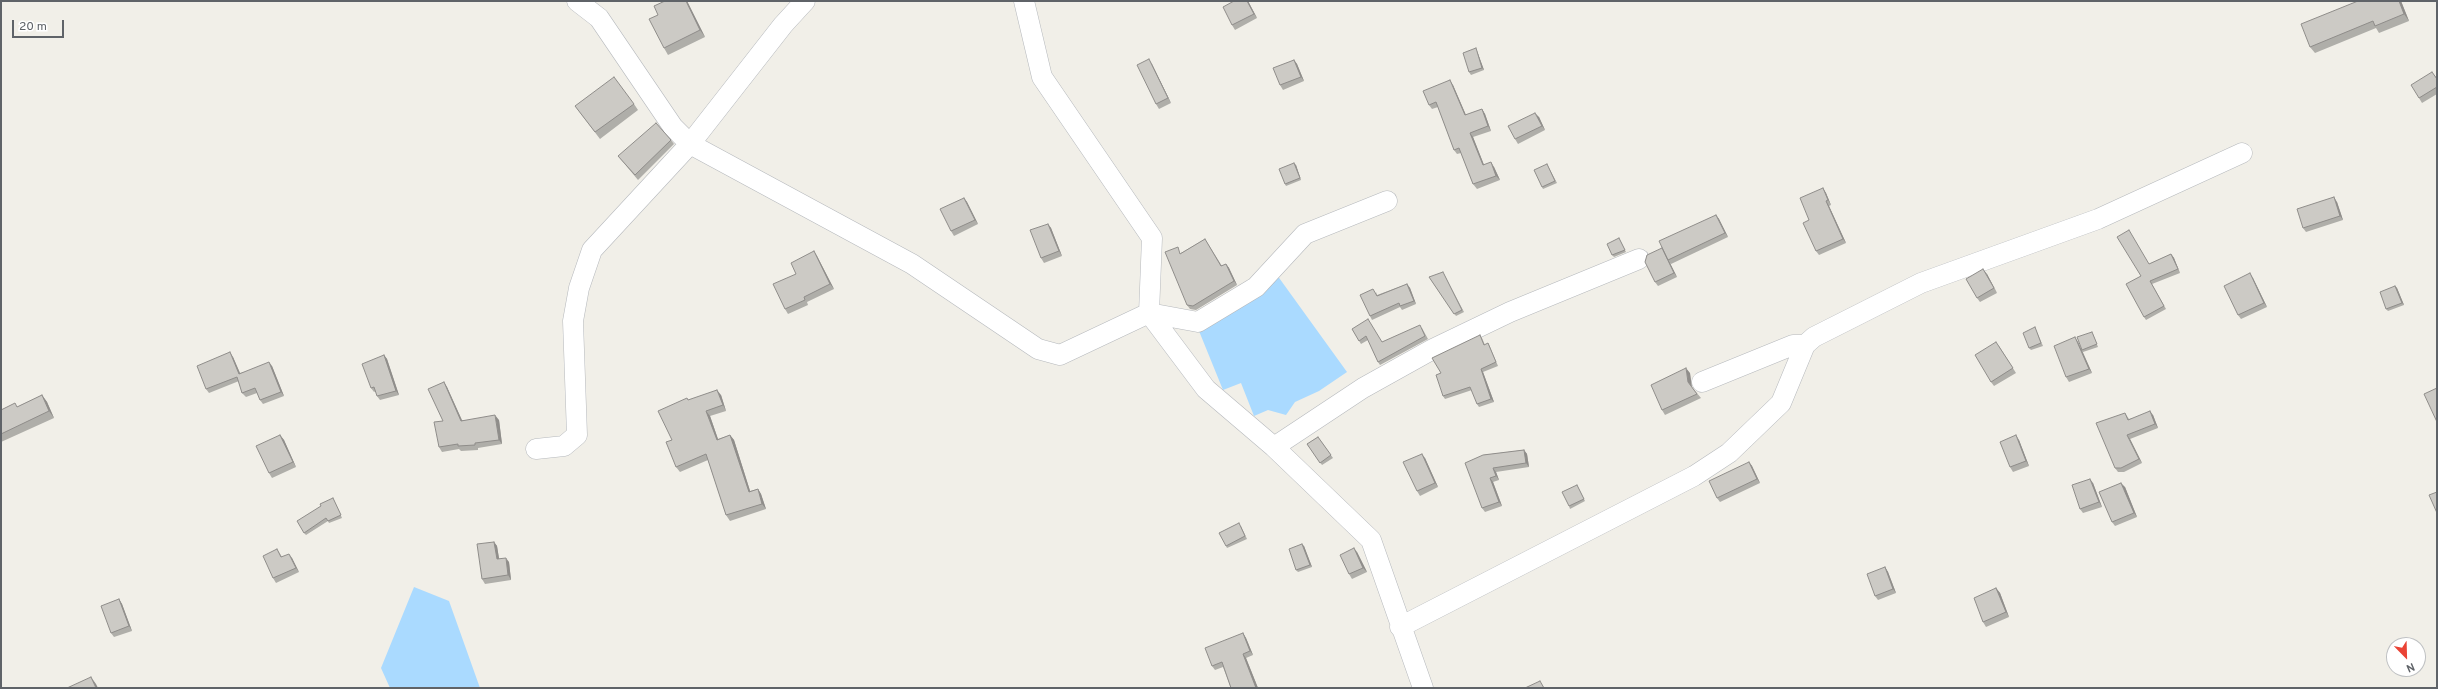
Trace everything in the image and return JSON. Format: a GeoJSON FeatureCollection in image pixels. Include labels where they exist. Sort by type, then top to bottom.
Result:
{"type":"FeatureCollection","features":[{"type":"Feature","properties":{"kind":"street"},"geometry":{"type":"LineString","coordinates":[[577,1],[599,18],[673,127],[690,144],[912,264],[1038,350],[1060,355],[1149,313],[1198,322],[1256,287],[1305,234],[1387,201]]}},
{"type":"Feature","properties":{"kind":"street"},"geometry":{"type":"LineString","coordinates":[[536,449],[564,446],[577,435],[573,321],[579,288],[592,250],[690,144],[782,25],[805,1]]}},
{"type":"Feature","properties":{"kind":"street"},"geometry":{"type":"LineString","coordinates":[[1024,1],[1042,77],[1152,238],[1149,313],[1206,389],[1274,447],[1371,540],[1400,627],[1423,688]]}},
{"type":"Feature","properties":{"kind":"street"},"geometry":{"type":"LineString","coordinates":[[1400,627],[1694,476],[1729,453],[1781,403],[1806,345],[1814,337],[1921,283],[2098,219],[2242,154]]}},
{"type":"Feature","properties":{"kind":"street"},"geometry":{"type":"LineString","coordinates":[[1274,447],[1363,388],[1433,349],[1510,312],[1639,259]]}},
{"type":"Feature","properties":{"kind":"street"},"geometry":{"type":"LineString","coordinates":[[1702,382],[1793,345],[1806,345]]}},
{"type":"Feature","properties":{"kind":"water"},"geometry":{"type":"Polygon","coordinates":[[[1277,275],[1347,372],[1319,391],[1295,402],[1286,415],[1268,410],[1254,416],[1241,383],[1223,390],[1199,331],[1277,275]]]}},
{"type":"Feature","properties":{"kind":"water"},"geometry":{"type":"Polygon","coordinates":[[[414,587],[449,601],[480,688],[390,688],[381,668],[414,587]]]}},
{"type":"Feature","properties":{"kind":"building"},"geometry":{"type":"Polygon","coordinates":[[[665,1],[686,1],[700,30],[664,48],[649,19],[658,15],[654,6],[665,1]]]}},
{"type":"Feature","properties":{"kind":"building"},"geometry":{"type":"Polygon","coordinates":[[[1234,1],[1247,1],[1254,14],[1232,25],[1223,7],[1234,1]]]}},
{"type":"Feature","properties":{"kind":"building"},"geometry":{"type":"Polygon","coordinates":[[[2358,1],[2399,1],[2404,14],[2375,26],[2373,21],[2310,47],[2301,24],[2358,1]]]}},
{"type":"Feature","properties":{"kind":"building"},"geometry":{"type":"Polygon","coordinates":[[[1476,48],[1482,68],[1469,72],[1463,53],[1476,48]]]}},
{"type":"Feature","properties":{"kind":"building"},"geometry":{"type":"Polygon","coordinates":[[[1149,59],[1168,98],[1156,104],[1137,65],[1149,59]]]}},
{"type":"Feature","properties":{"kind":"building"},"geometry":{"type":"Polygon","coordinates":[[[1294,60],[1301,77],[1280,85],[1273,68],[1294,60]]]}},
{"type":"Feature","properties":{"kind":"building"},"geometry":{"type":"Polygon","coordinates":[[[2432,72],[2437,79],[2437,87],[2419,98],[2411,85],[2432,72]]]}},
{"type":"Feature","properties":{"kind":"building"},"geometry":{"type":"Polygon","coordinates":[[[614,77],[634,104],[595,132],[575,106],[614,77]]]}},
{"type":"Feature","properties":{"kind":"building"},"geometry":{"type":"Polygon","coordinates":[[[1450,80],[1465,115],[1482,109],[1488,126],[1470,133],[1483,165],[1491,162],[1496,176],[1473,184],[1459,148],[1454,150],[1436,102],[1429,105],[1423,91],[1450,80]]]}},
{"type":"Feature","properties":{"kind":"building"},"geometry":{"type":"Polygon","coordinates":[[[1535,113],[1542,126],[1515,139],[1508,126],[1535,113]]]}},
{"type":"Feature","properties":{"kind":"building"},"geometry":{"type":"Polygon","coordinates":[[[656,123],[671,140],[635,175],[618,156],[656,123]]]}},
{"type":"Feature","properties":{"kind":"building"},"geometry":{"type":"Polygon","coordinates":[[[1294,163],[1300,178],[1285,184],[1279,169],[1294,163]]]}},
{"type":"Feature","properties":{"kind":"building"},"geometry":{"type":"Polygon","coordinates":[[[1547,164],[1555,181],[1542,187],[1534,170],[1547,164]]]}},
{"type":"Feature","properties":{"kind":"building"},"geometry":{"type":"Polygon","coordinates":[[[1823,188],[1828,200],[1826,201],[1843,239],[1816,251],[1803,223],[1809,220],[1800,198],[1823,188]]]}},
{"type":"Feature","properties":{"kind":"building"},"geometry":{"type":"Polygon","coordinates":[[[2334,197],[2340,216],[2303,228],[2297,209],[2334,197]]]}},
{"type":"Feature","properties":{"kind":"building"},"geometry":{"type":"Polygon","coordinates":[[[964,198],[975,220],[951,231],[940,209],[964,198]]]}},
{"type":"Feature","properties":{"kind":"building"},"geometry":{"type":"Polygon","coordinates":[[[1716,215],[1725,233],[1668,260],[1659,241],[1716,215]]]}},
{"type":"Feature","properties":{"kind":"building"},"geometry":{"type":"Polygon","coordinates":[[[1048,224],[1059,251],[1041,258],[1030,230],[1048,224]]]}},
{"type":"Feature","properties":{"kind":"building"},"geometry":{"type":"Polygon","coordinates":[[[2129,230],[2149,264],[2171,254],[2178,269],[2150,281],[2164,306],[2144,317],[2126,284],[2141,276],[2117,237],[2129,230]]]}},
{"type":"Feature","properties":{"kind":"building"},"geometry":{"type":"Polygon","coordinates":[[[1619,238],[1625,250],[1612,255],[1607,244],[1619,238]]]}},
{"type":"Feature","properties":{"kind":"building"},"geometry":{"type":"Polygon","coordinates":[[[1205,239],[1221,266],[1226,264],[1234,281],[1193,306],[1187,305],[1165,252],[1178,247],[1180,254],[1205,239]]]}},
{"type":"Feature","properties":{"kind":"building"},"geometry":{"type":"Polygon","coordinates":[[[1662,248],[1674,273],[1655,282],[1645,262],[1647,255],[1662,248]]]}},
{"type":"Feature","properties":{"kind":"building"},"geometry":{"type":"Polygon","coordinates":[[[814,251],[830,284],[804,297],[805,300],[785,309],[773,284],[796,274],[791,263],[814,251]]]}},
{"type":"Feature","properties":{"kind":"building"},"geometry":{"type":"Polygon","coordinates":[[[1983,269],[1994,288],[1977,298],[1966,279],[1983,269]]]}},
{"type":"Feature","properties":{"kind":"building"},"geometry":{"type":"Polygon","coordinates":[[[1443,272],[1462,310],[1454,314],[1429,277],[1443,272]]]}},
{"type":"Feature","properties":{"kind":"building"},"geometry":{"type":"Polygon","coordinates":[[[2250,273],[2264,303],[2238,315],[2224,286],[2250,273]]]}},
{"type":"Feature","properties":{"kind":"building"},"geometry":{"type":"Polygon","coordinates":[[[1407,284],[1414,301],[1400,306],[1399,303],[1370,316],[1360,295],[1373,289],[1377,296],[1407,284]]]}},
{"type":"Feature","properties":{"kind":"building"},"geometry":{"type":"Polygon","coordinates":[[[2395,286],[2402,303],[2386,309],[2380,292],[2395,286]]]}},
{"type":"Feature","properties":{"kind":"building"},"geometry":{"type":"Polygon","coordinates":[[[1368,319],[1382,342],[1420,325],[1425,336],[1378,362],[1366,336],[1359,341],[1352,329],[1368,319]]]}},
{"type":"Feature","properties":{"kind":"building"},"geometry":{"type":"Polygon","coordinates":[[[2035,327],[2041,343],[2029,348],[2023,333],[2035,327]]]}},
{"type":"Feature","properties":{"kind":"building"},"geometry":{"type":"Polygon","coordinates":[[[2092,332],[2097,344],[2082,350],[2077,337],[2092,332]]]}},
{"type":"Feature","properties":{"kind":"building"},"geometry":{"type":"Polygon","coordinates":[[[1480,335],[1484,345],[1488,343],[1496,362],[1481,369],[1491,399],[1477,404],[1470,387],[1443,396],[1436,375],[1441,373],[1432,358],[1480,335]]]}},
{"type":"Feature","properties":{"kind":"building"},"geometry":{"type":"Polygon","coordinates":[[[2075,337],[2089,369],[2066,377],[2054,346],[2075,337]]]}},
{"type":"Feature","properties":{"kind":"building"},"geometry":{"type":"Polygon","coordinates":[[[1996,342],[2013,368],[1991,382],[1975,355],[1996,342]]]}},
{"type":"Feature","properties":{"kind":"building"},"geometry":{"type":"Polygon","coordinates":[[[230,352],[239,374],[269,362],[281,392],[260,400],[255,388],[242,393],[237,377],[206,389],[197,366],[230,352]]]}},
{"type":"Feature","properties":{"kind":"building"},"geometry":{"type":"Polygon","coordinates":[[[384,355],[396,391],[377,396],[374,387],[371,388],[362,364],[384,355]]]}},
{"type":"Feature","properties":{"kind":"building"},"geometry":{"type":"Polygon","coordinates":[[[1686,368],[1688,382],[1697,394],[1662,410],[1651,385],[1686,368]]]}},
{"type":"Feature","properties":{"kind":"building"},"geometry":{"type":"Polygon","coordinates":[[[444,382],[461,421],[495,415],[499,440],[475,443],[475,445],[458,446],[458,444],[439,447],[434,422],[443,421],[428,389],[444,382]]]}},
{"type":"Feature","properties":{"kind":"building"},"geometry":{"type":"Polygon","coordinates":[[[2437,388],[2437,422],[2424,394],[2437,388]]]}},
{"type":"Feature","properties":{"kind":"building"},"geometry":{"type":"Polygon","coordinates":[[[717,390],[723,405],[706,411],[717,440],[730,435],[749,492],[758,489],[762,504],[726,515],[706,454],[676,467],[666,442],[672,440],[658,411],[687,398],[688,400],[717,390]]]}},
{"type":"Feature","properties":{"kind":"building"},"geometry":{"type":"Polygon","coordinates":[[[42,395],[49,411],[1,434],[1,410],[15,403],[17,407],[42,395]]]}},
{"type":"Feature","properties":{"kind":"building"},"geometry":{"type":"Polygon","coordinates":[[[2150,411],[2155,424],[2127,435],[2139,459],[2121,468],[2115,468],[2096,423],[2125,413],[2128,420],[2150,411]]]}},
{"type":"Feature","properties":{"kind":"building"},"geometry":{"type":"Polygon","coordinates":[[[280,435],[293,462],[269,473],[256,446],[280,435]]]}},
{"type":"Feature","properties":{"kind":"building"},"geometry":{"type":"Polygon","coordinates":[[[2016,435],[2026,461],[2010,467],[2000,442],[2016,435]]]}},
{"type":"Feature","properties":{"kind":"building"},"geometry":{"type":"Polygon","coordinates":[[[1318,437],[1331,455],[1320,463],[1307,444],[1318,437]]]}},
{"type":"Feature","properties":{"kind":"building"},"geometry":{"type":"Polygon","coordinates":[[[1524,450],[1526,463],[1493,468],[1496,476],[1490,478],[1499,502],[1482,508],[1465,463],[1483,455],[1524,450]]]}},
{"type":"Feature","properties":{"kind":"building"},"geometry":{"type":"Polygon","coordinates":[[[1422,454],[1435,483],[1417,491],[1403,462],[1422,454]]]}},
{"type":"Feature","properties":{"kind":"building"},"geometry":{"type":"Polygon","coordinates":[[[1749,462],[1757,479],[1717,498],[1709,481],[1749,462]]]}},
{"type":"Feature","properties":{"kind":"building"},"geometry":{"type":"Polygon","coordinates":[[[2090,479],[2099,502],[2080,509],[2072,485],[2090,479]]]}},
{"type":"Feature","properties":{"kind":"building"},"geometry":{"type":"Polygon","coordinates":[[[2121,483],[2134,513],[2112,522],[2099,492],[2121,483]]]}},
{"type":"Feature","properties":{"kind":"building"},"geometry":{"type":"Polygon","coordinates":[[[1577,485],[1584,499],[1569,506],[1562,492],[1577,485]]]}},
{"type":"Feature","properties":{"kind":"building"},"geometry":{"type":"Polygon","coordinates":[[[2437,492],[2437,513],[2429,495],[2437,492]]]}},
{"type":"Feature","properties":{"kind":"building"},"geometry":{"type":"Polygon","coordinates":[[[333,498],[341,515],[328,521],[326,518],[304,533],[297,521],[321,506],[320,504],[333,498]]]}},
{"type":"Feature","properties":{"kind":"building"},"geometry":{"type":"Polygon","coordinates":[[[1239,523],[1245,536],[1226,546],[1219,533],[1239,523]]]}},
{"type":"Feature","properties":{"kind":"building"},"geometry":{"type":"Polygon","coordinates":[[[494,542],[497,559],[506,558],[508,575],[482,579],[477,544],[494,542]]]}},
{"type":"Feature","properties":{"kind":"building"},"geometry":{"type":"Polygon","coordinates":[[[1302,544],[1310,565],[1296,570],[1289,549],[1302,544]]]}},
{"type":"Feature","properties":{"kind":"building"},"geometry":{"type":"Polygon","coordinates":[[[1354,548],[1363,568],[1349,574],[1340,555],[1354,548]]]}},
{"type":"Feature","properties":{"kind":"building"},"geometry":{"type":"Polygon","coordinates":[[[277,549],[281,557],[289,554],[296,568],[273,578],[263,556],[277,549]]]}},
{"type":"Feature","properties":{"kind":"building"},"geometry":{"type":"Polygon","coordinates":[[[1885,567],[1893,589],[1875,596],[1867,574],[1885,567]]]}},
{"type":"Feature","properties":{"kind":"building"},"geometry":{"type":"Polygon","coordinates":[[[1996,588],[2006,612],[1983,622],[1974,598],[1996,588]]]}},
{"type":"Feature","properties":{"kind":"building"},"geometry":{"type":"Polygon","coordinates":[[[119,599],[129,626],[111,633],[101,606],[119,599]]]}},
{"type":"Feature","properties":{"kind":"building"},"geometry":{"type":"Polygon","coordinates":[[[1243,633],[1250,651],[1243,654],[1256,688],[1231,688],[1222,662],[1212,666],[1205,648],[1243,633]]]}},
{"type":"Feature","properties":{"kind":"building"},"geometry":{"type":"Polygon","coordinates":[[[91,677],[96,688],[67,688],[91,677]]]}},
{"type":"Feature","properties":{"kind":"building"},"geometry":{"type":"Polygon","coordinates":[[[1540,681],[1544,688],[1525,688],[1540,681]]]}}]}
